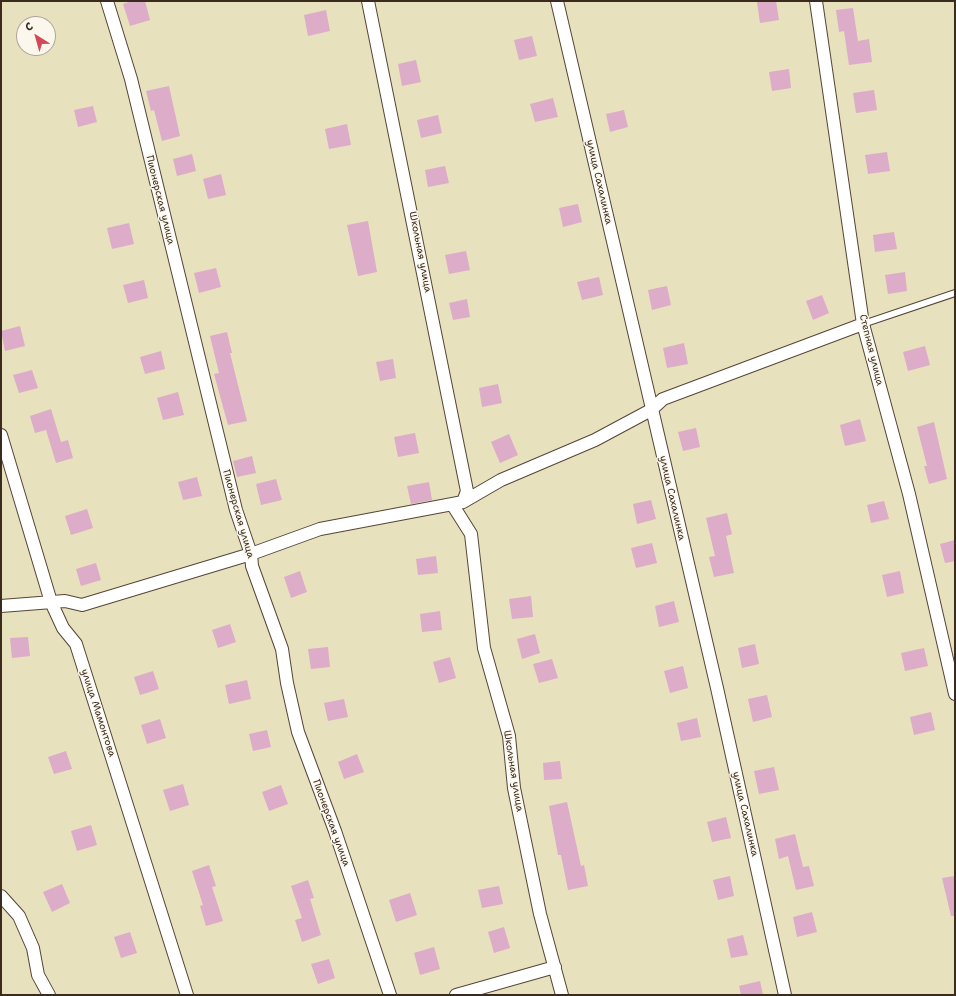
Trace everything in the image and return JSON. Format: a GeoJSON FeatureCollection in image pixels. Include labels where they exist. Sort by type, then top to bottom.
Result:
{"type":"FeatureCollection","features":[{"type":"Feature","properties":{"kind":"street","name":"Пионерская улица"},"geometry":{"type":"LineString","coordinates":[[108,1],[130,79],[236,510],[251,554],[252,566],[282,649],[286,683],[298,732],[335,831],[390,995]]}},
{"type":"Feature","properties":{"kind":"street","name":"Школьная улица"},"geometry":{"type":"LineString","coordinates":[[368,1],[468,491],[458,503],[471,534],[484,648],[509,736],[514,788],[540,914],[562,995]]}},
{"type":"Feature","properties":{"kind":"street","name":"улица Сахалинка"},"geometry":{"type":"LineString","coordinates":[[557,1],[651,410],[717,688],[785,995]]}},
{"type":"Feature","properties":{"kind":"street","name":"Степная улица"},"geometry":{"type":"LineString","coordinates":[[816,1],[863,324],[909,494],[955,694]]}},
{"type":"Feature","properties":{"kind":"street"},"geometry":{"type":"LineString","coordinates":[[1,606],[65,601],[82,605],[251,554],[320,529],[458,503],[501,480],[595,440],[651,410],[663,399],[863,324]]}},
{"type":"Feature","properties":{"kind":"street","name":"улица Мамонтова"},"geometry":{"type":"LineString","coordinates":[[1,435],[51,602],[63,628],[76,644],[187,995]]}},
{"type":"Feature","properties":{"kind":"street"},"geometry":{"type":"LineString","coordinates":[[1,896],[19,916],[33,948],[38,975],[49,995]]}},
{"type":"Feature","properties":{"kind":"street"},"geometry":{"type":"LineString","coordinates":[[456,995],[555,967]]}},
{"type":"Feature","properties":{"kind":"lane"},"geometry":{"type":"LineString","coordinates":[[863,324],[955,294]]}},
{"type":"Feature","properties":{"kind":"building"},"geometry":{"type":"Polygon","coordinates":[[[132,1],[145,1],[150,20],[130,26],[123,4],[132,1]]]}},
{"type":"Feature","properties":{"kind":"building"},"geometry":{"type":"Polygon","coordinates":[[[776,1],[779,20],[760,23],[757,2],[776,1]]]}},
{"type":"Feature","properties":{"kind":"building"},"geometry":{"type":"Polygon","coordinates":[[[853,8],[858,41],[869,39],[872,62],[849,65],[844,31],[839,32],[836,10],[853,8]]]}},
{"type":"Feature","properties":{"kind":"building"},"geometry":{"type":"Polygon","coordinates":[[[326,10],[330,31],[308,36],[304,15],[326,10]]]}},
{"type":"Feature","properties":{"kind":"building"},"geometry":{"type":"Polygon","coordinates":[[[532,36],[537,56],[519,60],[514,40],[532,36]]]}},
{"type":"Feature","properties":{"kind":"building"},"geometry":{"type":"Polygon","coordinates":[[[416,60],[421,82],[402,86],[398,64],[416,60]]]}},
{"type":"Feature","properties":{"kind":"building"},"geometry":{"type":"Polygon","coordinates":[[[789,69],[791,88],[772,91],[769,72],[789,69]]]}},
{"type":"Feature","properties":{"kind":"building"},"geometry":{"type":"Polygon","coordinates":[[[169,86],[180,136],[162,141],[154,110],[151,111],[146,91],[169,86]]]}},
{"type":"Feature","properties":{"kind":"building"},"geometry":{"type":"Polygon","coordinates":[[[874,90],[877,110],[856,113],[853,93],[874,90]]]}},
{"type":"Feature","properties":{"kind":"building"},"geometry":{"type":"Polygon","coordinates":[[[553,98],[558,117],[535,122],[530,104],[553,98]]]}},
{"type":"Feature","properties":{"kind":"building"},"geometry":{"type":"Polygon","coordinates":[[[93,106],[97,122],[78,127],[74,110],[93,106]]]}},
{"type":"Feature","properties":{"kind":"building"},"geometry":{"type":"Polygon","coordinates":[[[624,110],[628,127],[610,132],[606,114],[624,110]]]}},
{"type":"Feature","properties":{"kind":"building"},"geometry":{"type":"Polygon","coordinates":[[[438,115],[442,133],[421,138],[417,120],[438,115]]]}},
{"type":"Feature","properties":{"kind":"building"},"geometry":{"type":"Polygon","coordinates":[[[347,124],[351,145],[329,149],[325,129],[347,124]]]}},
{"type":"Feature","properties":{"kind":"building"},"geometry":{"type":"Polygon","coordinates":[[[887,152],[890,171],[868,174],[865,155],[887,152]]]}},
{"type":"Feature","properties":{"kind":"building"},"geometry":{"type":"Polygon","coordinates":[[[192,154],[196,171],[177,176],[173,159],[192,154]]]}},
{"type":"Feature","properties":{"kind":"building"},"geometry":{"type":"Polygon","coordinates":[[[445,166],[449,183],[428,187],[425,170],[445,166]]]}},
{"type":"Feature","properties":{"kind":"building"},"geometry":{"type":"Polygon","coordinates":[[[221,174],[226,195],[208,199],[203,179],[221,174]]]}},
{"type":"Feature","properties":{"kind":"building"},"geometry":{"type":"Polygon","coordinates":[[[578,204],[582,222],[563,227],[559,208],[578,204]]]}},
{"type":"Feature","properties":{"kind":"building"},"geometry":{"type":"Polygon","coordinates":[[[368,221],[377,272],[358,276],[347,225],[368,221]]]}},
{"type":"Feature","properties":{"kind":"building"},"geometry":{"type":"Polygon","coordinates":[[[129,223],[134,244],[112,249],[107,228],[129,223]]]}},
{"type":"Feature","properties":{"kind":"building"},"geometry":{"type":"Polygon","coordinates":[[[894,232],[897,249],[875,252],[873,235],[894,232]]]}},
{"type":"Feature","properties":{"kind":"building"},"geometry":{"type":"Polygon","coordinates":[[[466,251],[470,270],[449,274],[445,255],[466,251]]]}},
{"type":"Feature","properties":{"kind":"building"},"geometry":{"type":"Polygon","coordinates":[[[216,268],[221,287],[199,293],[194,273],[216,268]]]}},
{"type":"Feature","properties":{"kind":"building"},"geometry":{"type":"Polygon","coordinates":[[[905,272],[907,291],[888,294],[885,275],[905,272]]]}},
{"type":"Feature","properties":{"kind":"building"},"geometry":{"type":"Polygon","coordinates":[[[599,277],[603,295],[582,300],[577,282],[599,277]]]}},
{"type":"Feature","properties":{"kind":"building"},"geometry":{"type":"Polygon","coordinates":[[[144,280],[148,298],[128,303],[123,285],[144,280]]]}},
{"type":"Feature","properties":{"kind":"building"},"geometry":{"type":"Polygon","coordinates":[[[667,286],[671,305],[652,310],[648,290],[667,286]]]}},
{"type":"Feature","properties":{"kind":"building"},"geometry":{"type":"Polygon","coordinates":[[[822,295],[829,313],[813,320],[806,301],[822,295]]]}},
{"type":"Feature","properties":{"kind":"building"},"geometry":{"type":"Polygon","coordinates":[[[467,299],[470,317],[453,320],[449,303],[467,299]]]}},
{"type":"Feature","properties":{"kind":"building"},"geometry":{"type":"Polygon","coordinates":[[[20,326],[25,346],[5,351],[1,331],[20,326]]]}},
{"type":"Feature","properties":{"kind":"building"},"geometry":{"type":"Polygon","coordinates":[[[227,332],[232,353],[230,353],[247,421],[228,425],[214,374],[219,373],[210,336],[227,332]]]}},
{"type":"Feature","properties":{"kind":"building"},"geometry":{"type":"Polygon","coordinates":[[[684,343],[688,364],[667,368],[663,348],[684,343]]]}},
{"type":"Feature","properties":{"kind":"building"},"geometry":{"type":"Polygon","coordinates":[[[925,346],[930,365],[908,371],[903,352],[925,346]]]}},
{"type":"Feature","properties":{"kind":"building"},"geometry":{"type":"Polygon","coordinates":[[[161,351],[165,369],[145,374],[140,357],[161,351]]]}},
{"type":"Feature","properties":{"kind":"building"},"geometry":{"type":"Polygon","coordinates":[[[393,359],[396,378],[380,381],[376,362],[393,359]]]}},
{"type":"Feature","properties":{"kind":"building"},"geometry":{"type":"Polygon","coordinates":[[[32,370],[38,388],[19,393],[13,375],[32,370]]]}},
{"type":"Feature","properties":{"kind":"building"},"geometry":{"type":"Polygon","coordinates":[[[498,384],[502,403],[482,407],[479,388],[498,384]]]}},
{"type":"Feature","properties":{"kind":"building"},"geometry":{"type":"Polygon","coordinates":[[[178,392],[184,415],[163,420],[157,398],[178,392]]]}},
{"type":"Feature","properties":{"kind":"building"},"geometry":{"type":"Polygon","coordinates":[[[51,409],[61,442],[68,440],[73,458],[56,463],[46,430],[35,433],[30,416],[51,409]]]}},
{"type":"Feature","properties":{"kind":"building"},"geometry":{"type":"Polygon","coordinates":[[[860,419],[866,441],[845,446],[840,425],[860,419]]]}},
{"type":"Feature","properties":{"kind":"building"},"geometry":{"type":"Polygon","coordinates":[[[934,422],[947,479],[929,484],[924,466],[927,466],[917,427],[934,422]]]}},
{"type":"Feature","properties":{"kind":"building"},"geometry":{"type":"Polygon","coordinates":[[[696,428],[700,447],[683,451],[678,432],[696,428]]]}},
{"type":"Feature","properties":{"kind":"building"},"geometry":{"type":"Polygon","coordinates":[[[415,433],[419,453],[398,457],[394,437],[415,433]]]}},
{"type":"Feature","properties":{"kind":"building"},"geometry":{"type":"Polygon","coordinates":[[[509,434],[518,455],[500,463],[491,442],[509,434]]]}},
{"type":"Feature","properties":{"kind":"building"},"geometry":{"type":"Polygon","coordinates":[[[252,456],[256,473],[237,477],[233,461],[252,456]]]}},
{"type":"Feature","properties":{"kind":"building"},"geometry":{"type":"Polygon","coordinates":[[[197,477],[202,496],[183,500],[178,482],[197,477]]]}},
{"type":"Feature","properties":{"kind":"building"},"geometry":{"type":"Polygon","coordinates":[[[276,479],[282,500],[261,505],[256,484],[276,479]]]}},
{"type":"Feature","properties":{"kind":"building"},"geometry":{"type":"Polygon","coordinates":[[[429,482],[432,500],[411,504],[407,486],[429,482]]]}},
{"type":"Feature","properties":{"kind":"building"},"geometry":{"type":"Polygon","coordinates":[[[651,500],[656,519],[637,524],[633,504],[651,500]]]}},
{"type":"Feature","properties":{"kind":"building"},"geometry":{"type":"Polygon","coordinates":[[[884,501],[889,519],[871,523],[867,505],[884,501]]]}},
{"type":"Feature","properties":{"kind":"building"},"geometry":{"type":"Polygon","coordinates":[[[87,509],[93,528],[71,535],[65,516],[87,509]]]}},
{"type":"Feature","properties":{"kind":"building"},"geometry":{"type":"Polygon","coordinates":[[[727,513],[732,534],[726,536],[734,573],[714,577],[709,557],[715,556],[706,518],[727,513]]]}},
{"type":"Feature","properties":{"kind":"building"},"geometry":{"type":"Polygon","coordinates":[[[955,540],[955,561],[945,563],[940,544],[955,540]]]}},
{"type":"Feature","properties":{"kind":"building"},"geometry":{"type":"Polygon","coordinates":[[[652,543],[657,563],[636,568],[631,548],[652,543]]]}},
{"type":"Feature","properties":{"kind":"building"},"geometry":{"type":"Polygon","coordinates":[[[436,556],[438,573],[418,575],[416,559],[436,556]]]}},
{"type":"Feature","properties":{"kind":"building"},"geometry":{"type":"Polygon","coordinates":[[[96,563],[101,580],[81,586],[76,569],[96,563]]]}},
{"type":"Feature","properties":{"kind":"building"},"geometry":{"type":"Polygon","coordinates":[[[300,571],[307,592],[291,598],[284,577],[300,571]]]}},
{"type":"Feature","properties":{"kind":"building"},"geometry":{"type":"Polygon","coordinates":[[[900,571],[904,593],[887,597],[882,575],[900,571]]]}},
{"type":"Feature","properties":{"kind":"building"},"geometry":{"type":"Polygon","coordinates":[[[531,596],[533,617],[512,619],[509,599],[531,596]]]}},
{"type":"Feature","properties":{"kind":"building"},"geometry":{"type":"Polygon","coordinates":[[[674,601],[679,622],[659,627],[655,606],[674,601]]]}},
{"type":"Feature","properties":{"kind":"building"},"geometry":{"type":"Polygon","coordinates":[[[440,611],[442,630],[422,632],[420,614],[440,611]]]}},
{"type":"Feature","properties":{"kind":"building"},"geometry":{"type":"Polygon","coordinates":[[[230,624],[236,642],[218,648],[212,630],[230,624]]]}},
{"type":"Feature","properties":{"kind":"building"},"geometry":{"type":"Polygon","coordinates":[[[535,634],[540,653],[522,659],[517,639],[535,634]]]}},
{"type":"Feature","properties":{"kind":"building"},"geometry":{"type":"Polygon","coordinates":[[[28,637],[30,656],[12,658],[10,638],[28,637]]]}},
{"type":"Feature","properties":{"kind":"building"},"geometry":{"type":"Polygon","coordinates":[[[755,644],[759,664],[742,668],[738,648],[755,644]]]}},
{"type":"Feature","properties":{"kind":"building"},"geometry":{"type":"Polygon","coordinates":[[[328,647],[330,667],[311,669],[308,649],[328,647]]]}},
{"type":"Feature","properties":{"kind":"building"},"geometry":{"type":"Polygon","coordinates":[[[924,648],[928,666],[905,671],[901,653],[924,648]]]}},
{"type":"Feature","properties":{"kind":"building"},"geometry":{"type":"Polygon","coordinates":[[[450,657],[456,678],[439,683],[433,662],[450,657]]]}},
{"type":"Feature","properties":{"kind":"building"},"geometry":{"type":"Polygon","coordinates":[[[552,659],[558,678],[539,683],[533,664],[552,659]]]}},
{"type":"Feature","properties":{"kind":"building"},"geometry":{"type":"Polygon","coordinates":[[[683,666],[688,688],[670,693],[664,671],[683,666]]]}},
{"type":"Feature","properties":{"kind":"building"},"geometry":{"type":"Polygon","coordinates":[[[153,671],[159,689],[140,695],[134,677],[153,671]]]}},
{"type":"Feature","properties":{"kind":"building"},"geometry":{"type":"Polygon","coordinates":[[[247,680],[251,699],[229,704],[225,685],[247,680]]]}},
{"type":"Feature","properties":{"kind":"building"},"geometry":{"type":"Polygon","coordinates":[[[767,695],[772,717],[753,722],[748,699],[767,695]]]}},
{"type":"Feature","properties":{"kind":"building"},"geometry":{"type":"Polygon","coordinates":[[[344,699],[348,717],[328,721],[324,703],[344,699]]]}},
{"type":"Feature","properties":{"kind":"building"},"geometry":{"type":"Polygon","coordinates":[[[931,712],[935,730],[914,735],[910,717],[931,712]]]}},
{"type":"Feature","properties":{"kind":"building"},"geometry":{"type":"Polygon","coordinates":[[[697,718],[701,737],[681,741],[677,723],[697,718]]]}},
{"type":"Feature","properties":{"kind":"building"},"geometry":{"type":"Polygon","coordinates":[[[160,719],[166,738],[147,744],[141,725],[160,719]]]}},
{"type":"Feature","properties":{"kind":"building"},"geometry":{"type":"Polygon","coordinates":[[[267,730],[271,747],[253,751],[249,734],[267,730]]]}},
{"type":"Feature","properties":{"kind":"building"},"geometry":{"type":"Polygon","coordinates":[[[66,751],[72,769],[54,774],[48,757],[66,751]]]}},
{"type":"Feature","properties":{"kind":"building"},"geometry":{"type":"Polygon","coordinates":[[[357,754],[364,772],[344,779],[338,762],[357,754]]]}},
{"type":"Feature","properties":{"kind":"building"},"geometry":{"type":"Polygon","coordinates":[[[560,761],[562,779],[544,780],[543,763],[560,761]]]}},
{"type":"Feature","properties":{"kind":"building"},"geometry":{"type":"Polygon","coordinates":[[[774,767],[779,790],[759,794],[754,771],[774,767]]]}},
{"type":"Feature","properties":{"kind":"building"},"geometry":{"type":"Polygon","coordinates":[[[183,784],[189,805],[170,811],[163,790],[183,784]]]}},
{"type":"Feature","properties":{"kind":"building"},"geometry":{"type":"Polygon","coordinates":[[[281,785],[288,804],[269,811],[262,792],[281,785]]]}},
{"type":"Feature","properties":{"kind":"building"},"geometry":{"type":"Polygon","coordinates":[[[567,802],[581,866],[584,865],[588,886],[568,890],[561,855],[558,855],[549,806],[567,802]]]}},
{"type":"Feature","properties":{"kind":"building"},"geometry":{"type":"Polygon","coordinates":[[[726,817],[731,838],[712,842],[707,822],[726,817]]]}},
{"type":"Feature","properties":{"kind":"building"},"geometry":{"type":"Polygon","coordinates":[[[91,825],[97,845],[77,851],[71,831],[91,825]]]}},
{"type":"Feature","properties":{"kind":"building"},"geometry":{"type":"Polygon","coordinates":[[[795,834],[803,867],[809,866],[814,886],[796,890],[788,856],[779,859],[775,839],[795,834]]]}},
{"type":"Feature","properties":{"kind":"building"},"geometry":{"type":"Polygon","coordinates":[[[209,865],[216,886],[212,887],[223,921],[206,926],[200,906],[203,905],[192,871],[209,865]]]}},
{"type":"Feature","properties":{"kind":"building"},"geometry":{"type":"Polygon","coordinates":[[[730,876],[734,896],[718,900],[713,880],[730,876]]]}},
{"type":"Feature","properties":{"kind":"building"},"geometry":{"type":"Polygon","coordinates":[[[955,876],[955,916],[951,916],[942,878],[955,876]]]}},
{"type":"Feature","properties":{"kind":"building"},"geometry":{"type":"Polygon","coordinates":[[[308,880],[314,898],[310,899],[321,935],[302,942],[295,920],[302,918],[291,886],[308,880]]]}},
{"type":"Feature","properties":{"kind":"building"},"geometry":{"type":"Polygon","coordinates":[[[62,884],[70,903],[52,912],[43,892],[62,884]]]}},
{"type":"Feature","properties":{"kind":"building"},"geometry":{"type":"Polygon","coordinates":[[[499,886],[503,904],[482,908],[478,890],[499,886]]]}},
{"type":"Feature","properties":{"kind":"building"},"geometry":{"type":"Polygon","coordinates":[[[410,893],[417,915],[396,922],[389,900],[410,893]]]}},
{"type":"Feature","properties":{"kind":"building"},"geometry":{"type":"Polygon","coordinates":[[[812,912],[817,932],[797,937],[793,917],[812,912]]]}},
{"type":"Feature","properties":{"kind":"building"},"geometry":{"type":"Polygon","coordinates":[[[504,927],[510,948],[494,953],[488,932],[504,927]]]}},
{"type":"Feature","properties":{"kind":"building"},"geometry":{"type":"Polygon","coordinates":[[[130,932],[137,953],[121,958],[114,937],[130,932]]]}},
{"type":"Feature","properties":{"kind":"building"},"geometry":{"type":"Polygon","coordinates":[[[743,935],[748,955],[731,958],[727,939],[743,935]]]}},
{"type":"Feature","properties":{"kind":"building"},"geometry":{"type":"Polygon","coordinates":[[[434,947],[440,969],[420,975],[414,953],[434,947]]]}},
{"type":"Feature","properties":{"kind":"building"},"geometry":{"type":"Polygon","coordinates":[[[329,959],[335,978],[318,984],[311,964],[329,959]]]}},
{"type":"Feature","properties":{"kind":"building"},"geometry":{"type":"Polygon","coordinates":[[[760,981],[763,995],[741,995],[739,986],[760,981]]]}}]}
